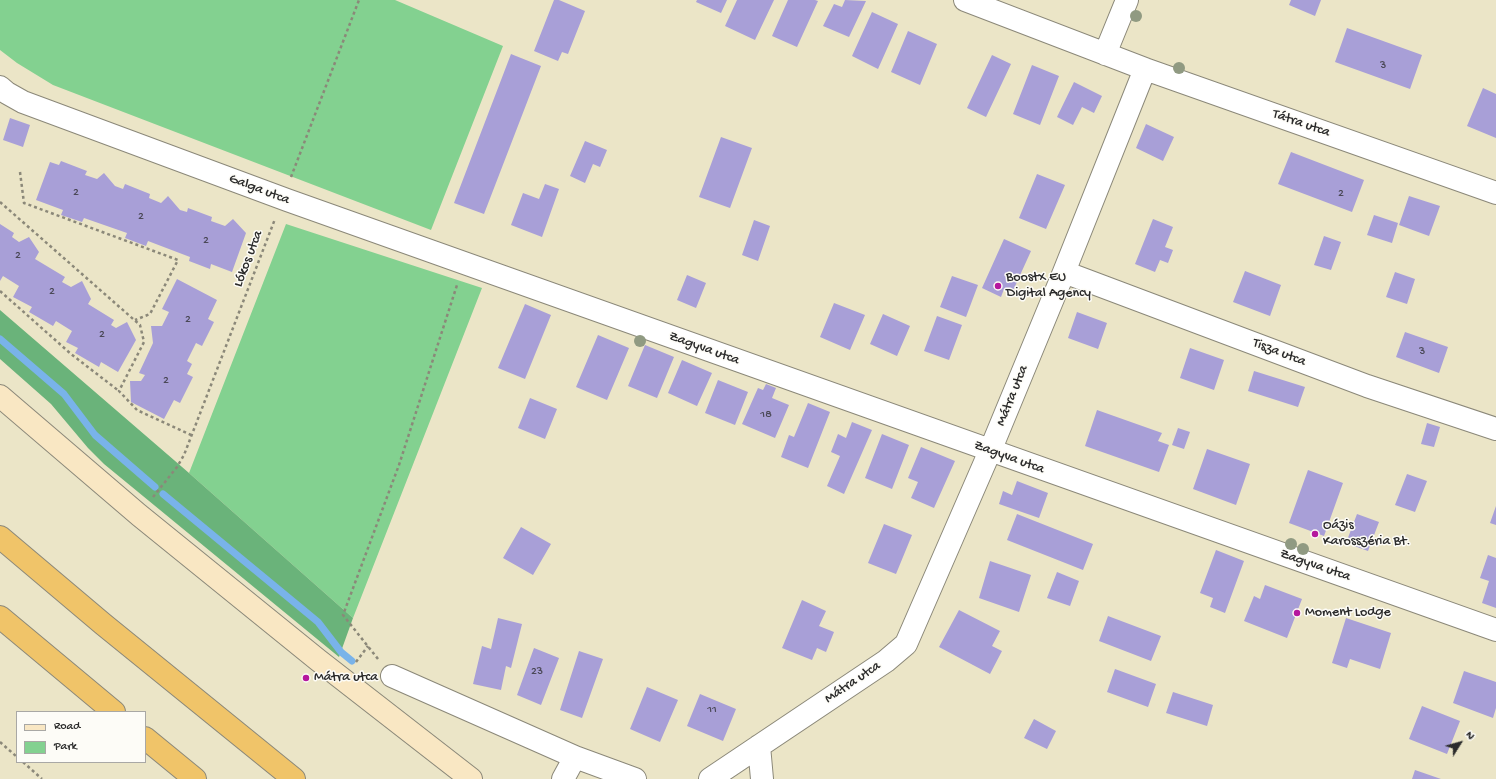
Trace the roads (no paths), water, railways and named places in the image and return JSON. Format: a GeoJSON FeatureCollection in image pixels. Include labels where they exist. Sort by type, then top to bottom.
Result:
{"type":"FeatureCollection","features":[{"type":"Feature","properties":{"kind":"highway"},"geometry":{"type":"LineString","coordinates":[[0,537],[103,624],[294,779]]}},
{"type":"Feature","properties":{"kind":"highway"},"geometry":{"type":"LineString","coordinates":[[0,617],[113,711]]}},
{"type":"Feature","properties":{"kind":"highway"},"geometry":{"type":"LineString","coordinates":[[146,739],[194,779]]}},
{"type":"Feature","properties":{"kind":"street","name":"Tátra utca"},"geometry":{"type":"LineString","coordinates":[[964,0],[1145,69],[1496,192]]}},
{"type":"Feature","properties":{"kind":"street"},"geometry":{"type":"LineString","coordinates":[[1106,54],[1126,0]]}},
{"type":"Feature","properties":{"kind":"street","name":"Mátra utca"},"geometry":{"type":"LineString","coordinates":[[710,779],[886,661],[906,644],[990,451],[1064,272],[1145,69]]}},
{"type":"Feature","properties":{"kind":"street","name":"Galga utca"},"geometry":{"type":"LineString","coordinates":[[0,87],[7,93],[23,102],[283,199],[523,284]]}},
{"type":"Feature","properties":{"kind":"street","name":"Tisza utca"},"geometry":{"type":"LineString","coordinates":[[1064,272],[1367,386],[1496,429]]}},
{"type":"Feature","properties":{"kind":"street","name":"Zagyva utca"},"geometry":{"type":"LineString","coordinates":[[523,284],[1496,630]]}},
{"type":"Feature","properties":{"kind":"street"},"geometry":{"type":"LineString","coordinates":[[0,396],[139,515],[318,660],[471,779]]}},
{"type":"Feature","properties":{"kind":"street"},"geometry":{"type":"LineString","coordinates":[[392,676],[574,757],[635,779]]}},
{"type":"Feature","properties":{"kind":"street"},"geometry":{"type":"LineString","coordinates":[[759,746],[762,779]]}},
{"type":"Feature","properties":{"kind":"street"},"geometry":{"type":"LineString","coordinates":[[563,779],[574,757]]}},
{"type":"Feature","properties":{"kind":"waterway"},"geometry":{"type":"LineString","coordinates":[[0,339],[64,394],[95,435],[155,487]]}},
{"type":"Feature","properties":{"kind":"waterway"},"geometry":{"type":"LineString","coordinates":[[163,494],[318,622],[341,652],[352,661]]}},
{"type":"Feature","properties":{"kind":"place","name":"BoostX EU Digital Agency"},"geometry":{"type":"Point","coordinates":[998,286]}},
{"type":"Feature","properties":{"kind":"place","name":"Oázis Karosszéria Bt."},"geometry":{"type":"Point","coordinates":[1315,534]}},
{"type":"Feature","properties":{"kind":"place","name":"Moment Lodge"},"geometry":{"type":"Point","coordinates":[1297,613]}},
{"type":"Feature","properties":{"kind":"place","name":"Mátra utca"},"geometry":{"type":"Point","coordinates":[306,678]}}]}
